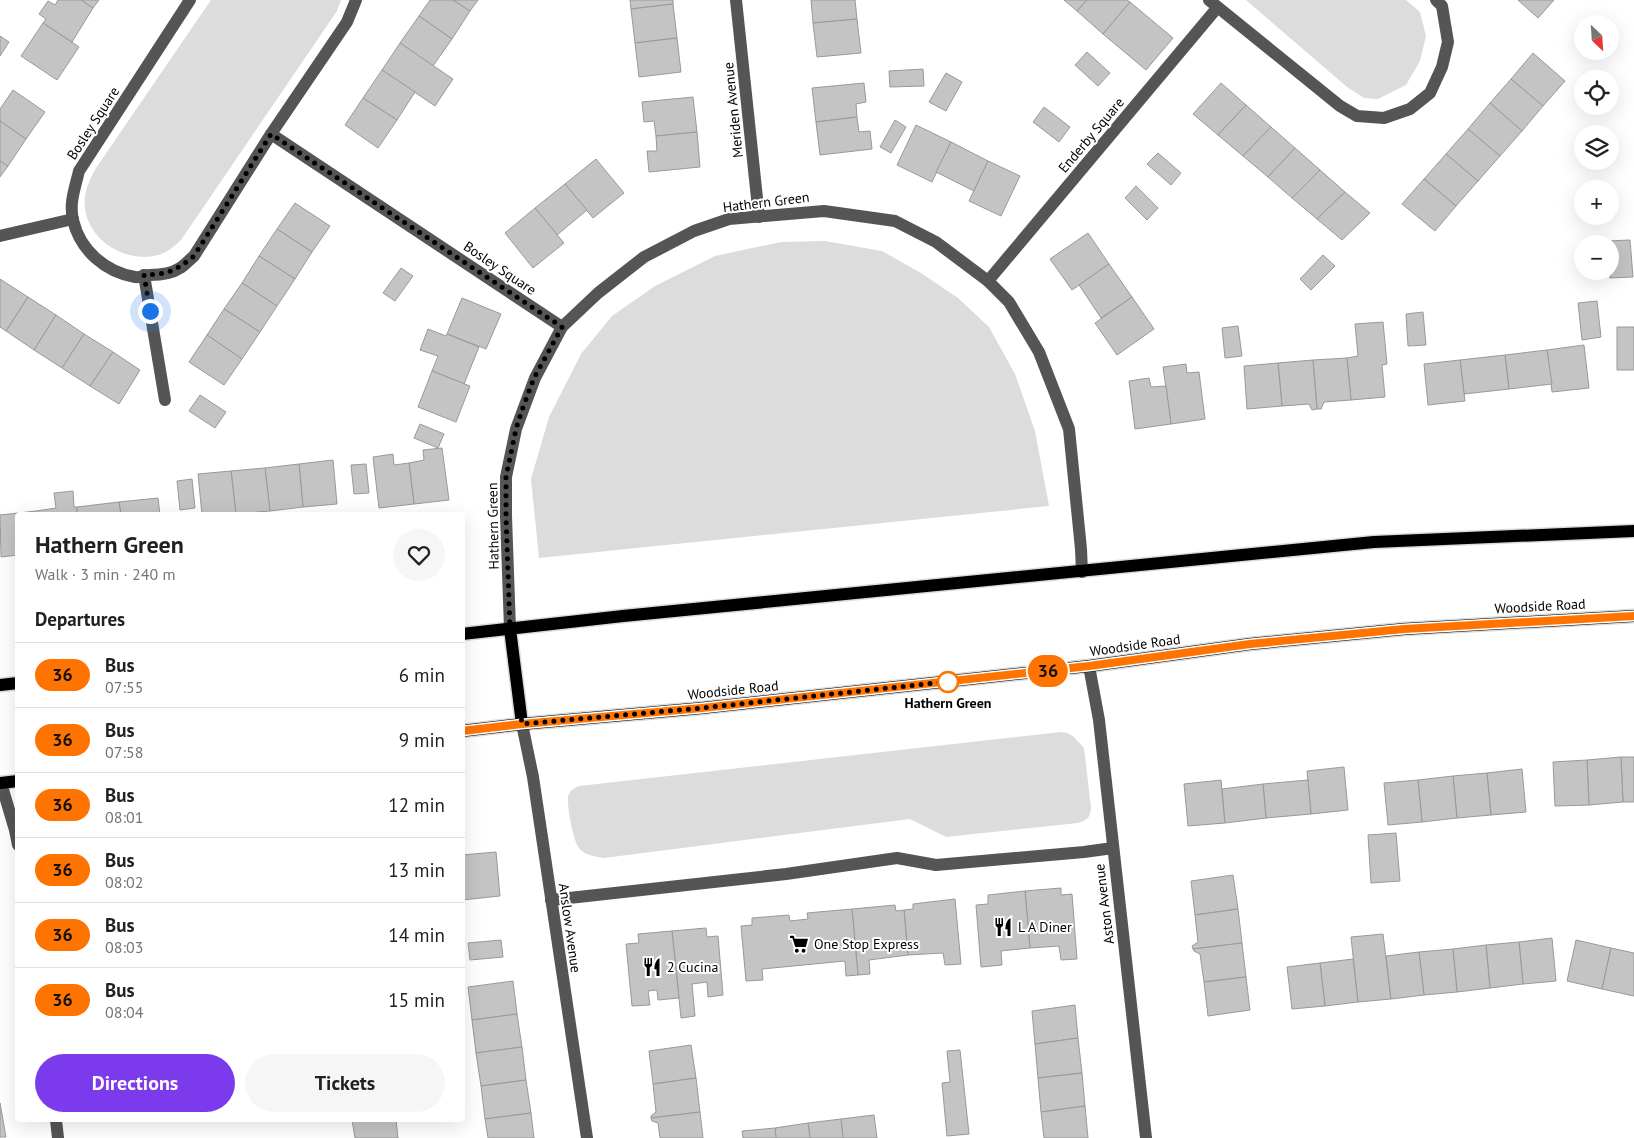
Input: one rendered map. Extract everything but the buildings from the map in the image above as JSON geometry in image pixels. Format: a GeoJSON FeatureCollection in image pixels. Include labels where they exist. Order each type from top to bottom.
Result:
{"type":"FeatureCollection","features":[{"type":"Feature","properties":{"kind":"main road"},"geometry":{"type":"LineString","coordinates":[[465,634],[1374,542],[1634,531]]}},
{"type":"Feature","properties":{"kind":"main road","name":"Woodside Road"},"geometry":{"type":"LineString","coordinates":[[465,731],[702,708],[1089,666],[1250,644],[1404,629],[1634,616]]}},
{"type":"Feature","properties":{"kind":"main road"},"geometry":{"type":"LineString","coordinates":[[510,629],[522,724]]}},
{"type":"Feature","properties":{"kind":"main road"},"geometry":{"type":"LineString","coordinates":[[0,685],[15,683]]}},
{"type":"Feature","properties":{"kind":"main road"},"geometry":{"type":"LineString","coordinates":[[0,783],[15,781]]}},
{"type":"Feature","properties":{"kind":"street","name":"Bosley Square"},"geometry":{"type":"LineString","coordinates":[[190,0],[79,171],[72,197],[73,219],[77,233],[86,249],[103,265],[136,277],[162,274],[179,269],[194,256],[271,134],[347,22],[356,0]]}},
{"type":"Feature","properties":{"kind":"street","name":"Meriden Avenue"},"geometry":{"type":"LineString","coordinates":[[736,0],[759,217]]}},
{"type":"Feature","properties":{"kind":"street","name":"Enderby Square"},"geometry":{"type":"LineString","coordinates":[[988,281],[1213,4],[1340,106],[1358,116],[1384,118],[1410,108],[1430,92],[1442,67],[1448,42],[1442,6],[1436,0]]}},
{"type":"Feature","properties":{"kind":"street","name":"Bosley Square"},"geometry":{"type":"LineString","coordinates":[[271,134],[562,327]]}},
{"type":"Feature","properties":{"kind":"street","name":"Hathern Green"},"geometry":{"type":"LineString","coordinates":[[510,629],[506,477],[516,429],[534,378],[562,327],[598,293],[644,256],[694,231],[729,219],[824,211],[895,221],[936,242],[988,281],[1009,302],[1039,352],[1068,430],[1082,572]]}},
{"type":"Feature","properties":{"kind":"street"},"geometry":{"type":"LineString","coordinates":[[0,236],[73,219]]}},
{"type":"Feature","properties":{"kind":"street"},"geometry":{"type":"LineString","coordinates":[[144,275],[165,400]]}},
{"type":"Feature","properties":{"kind":"street","name":"Aston Avenue"},"geometry":{"type":"LineString","coordinates":[[1089,666],[1099,720],[1146,1138]]}},
{"type":"Feature","properties":{"kind":"street","name":"Anslow Avenue"},"geometry":{"type":"LineString","coordinates":[[522,724],[533,777],[586,1138]]}},
{"type":"Feature","properties":{"kind":"street"},"geometry":{"type":"LineString","coordinates":[[0,783],[15,827]]}},
{"type":"Feature","properties":{"kind":"street"},"geometry":{"type":"LineString","coordinates":[[551,900],[786,874],[898,858],[936,865],[1113,848]]}},
{"type":"Feature","properties":{"kind":"street"},"geometry":{"type":"LineString","coordinates":[[56,1122],[58,1138]]}},
{"type":"Feature","properties":{"kind":"shaded area"},"geometry":{"type":"Polygon","coordinates":[[[211,0],[341,0],[337,11],[181,240],[166,252],[152,256],[137,256],[123,253],[110,247],[90,226],[86,212],[85,197],[88,186],[96,168],[211,0]]]}},
{"type":"Feature","properties":{"kind":"shaded area"},"geometry":{"type":"Polygon","coordinates":[[[1246,0],[1406,0],[1420,12],[1426,36],[1420,61],[1406,85],[1378,99],[1364,98],[1347,87],[1246,0]]]}},
{"type":"Feature","properties":{"kind":"shaded area"},"geometry":{"type":"Polygon","coordinates":[[[825,241],[882,251],[921,273],[958,298],[989,327],[1015,374],[1035,431],[1049,506],[539,558],[531,479],[549,417],[581,354],[612,316],[655,286],[715,256],[781,242],[825,241]]]}},
{"type":"Feature","properties":{"kind":"shaded area"},"geometry":{"type":"Polygon","coordinates":[[[1061,732],[1073,736],[1084,748],[1091,808],[1088,818],[1078,823],[946,837],[910,819],[604,858],[587,854],[579,848],[569,815],[569,795],[572,790],[579,786],[1061,732]]]}},
{"type":"Feature","properties":{"kind":"bus line","name":"36"},"geometry":{"type":"LineString","coordinates":[[465,731],[702,708],[1089,666],[1250,644],[1404,629],[1634,616]]}},
{"type":"Feature","properties":{"kind":"place","name":"Hathern Green"},"geometry":{"type":"Point","coordinates":[948,682]}},
{"type":"Feature","properties":{"kind":"place","name":"L A Diner"},"geometry":{"type":"Point","coordinates":[1003,927]}},
{"type":"Feature","properties":{"kind":"place","name":"One Stop Express"},"geometry":{"type":"Point","coordinates":[799,944]}},
{"type":"Feature","properties":{"kind":"place","name":"2 Cucina"},"geometry":{"type":"Point","coordinates":[652,967]}},
{"type":"Feature","properties":{"kind":"route"},"geometry":{"type":"LineString","coordinates":[[150,311],[144,275],[162,274],[179,269],[194,256],[271,134],[562,327],[534,378],[522,410],[506,477],[510,629],[522,724],[702,708],[954,681],[948,682]]}}]}
